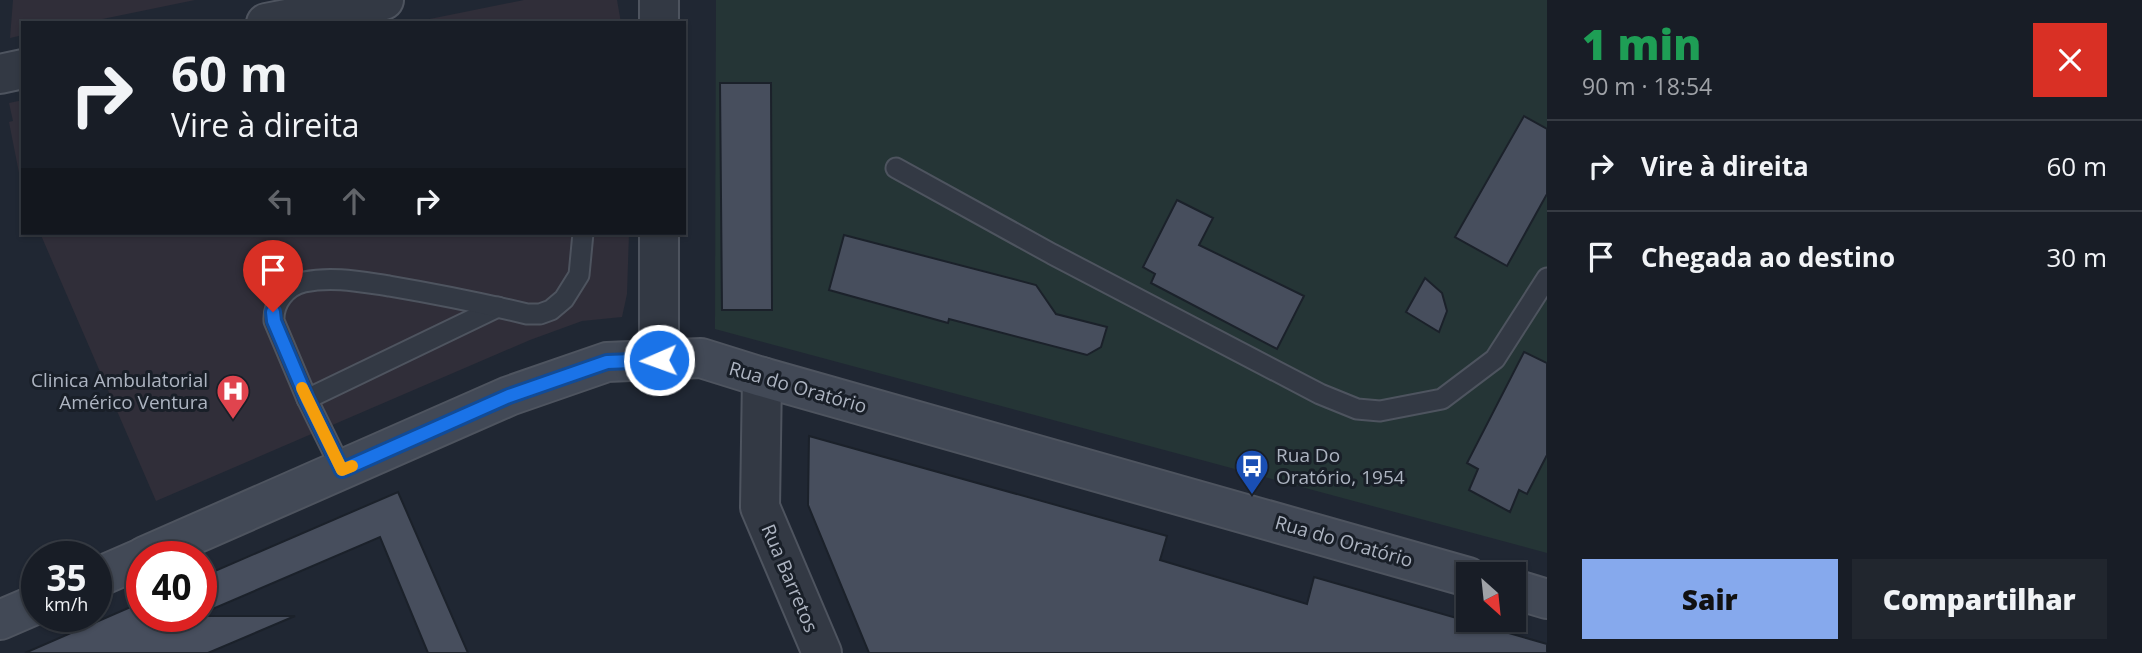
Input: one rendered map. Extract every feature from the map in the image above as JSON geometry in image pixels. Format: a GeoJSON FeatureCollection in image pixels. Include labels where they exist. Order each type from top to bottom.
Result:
{"type":"FeatureCollection","features":[{"type":"Feature","properties":{"kind":"street"},"geometry":{"type":"LineString","coordinates":[[276,21],[384,0]]}},
{"type":"Feature","properties":{"kind":"street"},"geometry":{"type":"LineString","coordinates":[[659,0],[659,21]]}},
{"type":"Feature","properties":{"kind":"street"},"geometry":{"type":"LineString","coordinates":[[0,74],[21,69]]}},
{"type":"Feature","properties":{"kind":"street"},"geometry":{"type":"LineString","coordinates":[[659,235],[659,360]]}},
{"type":"Feature","properties":{"kind":"street","name":"Rua do Oratório"},"geometry":{"type":"LineString","coordinates":[[180,541],[509,396],[607,362],[701,358],[1456,574]]}},
{"type":"Feature","properties":{"kind":"street","name":"Rua Barretos"},"geometry":{"type":"LineString","coordinates":[[762,377],[760,507],[822,653]]}},
{"type":"Feature","properties":{"kind":"street"},"geometry":{"type":"LineString","coordinates":[[1526,593],[1547,599]]}},
{"type":"Feature","properties":{"kind":"street"},"geometry":{"type":"LineString","coordinates":[[0,620],[21,611]]}},
{"type":"Feature","properties":{"kind":"lane"},"geometry":{"type":"LineString","coordinates":[[896,168],[1064,261],[1320,394],[1357,409],[1380,411],[1441,399],[1495,359],[1547,278]]}},
{"type":"Feature","properties":{"kind":"lane"},"geometry":{"type":"LineString","coordinates":[[342,470],[307,399],[274,321],[273,312],[282,294],[301,282],[338,278],[452,296],[527,314],[540,314],[551,310],[564,299],[579,275],[583,235]]}},
{"type":"Feature","properties":{"kind":"lane"},"geometry":{"type":"LineString","coordinates":[[307,399],[498,307]]}},
{"type":"Feature","properties":{"kind":"shaded area"},"geometry":{"type":"Polygon","coordinates":[[[13,0],[195,0],[93,21],[21,21],[21,35],[10,38],[13,0]]]}},
{"type":"Feature","properties":{"kind":"shaded area"},"geometry":{"type":"Polygon","coordinates":[[[524,0],[617,0],[621,21],[420,21],[524,0]]]}},
{"type":"Feature","properties":{"kind":"shaded area"},"geometry":{"type":"Polygon","coordinates":[[[716,0],[1547,0],[1547,553],[715,329],[716,0]]]}},
{"type":"Feature","properties":{"kind":"shaded area"},"geometry":{"type":"Polygon","coordinates":[[[21,100],[21,178],[9,122],[13,121],[9,103],[21,100]]]}},
{"type":"Feature","properties":{"kind":"shaded area","name":"Clinica Ambulatorial Américo Ventura"},"geometry":{"type":"Polygon","coordinates":[[[41,235],[629,235],[627,294],[622,317],[582,321],[530,340],[156,501],[41,235]]]}},
{"type":"Feature","properties":{"kind":"building"},"geometry":{"type":"Polygon","coordinates":[[[720,83],[771,83],[772,310],[722,310],[720,83]]]}},
{"type":"Feature","properties":{"kind":"building"},"geometry":{"type":"Polygon","coordinates":[[[1524,116],[1547,129],[1547,194],[1507,266],[1455,237],[1524,116]]]}},
{"type":"Feature","properties":{"kind":"building"},"geometry":{"type":"Polygon","coordinates":[[[1177,200],[1213,218],[1199,245],[1304,296],[1277,349],[1151,283],[1155,274],[1143,267],[1177,200]]]}},
{"type":"Feature","properties":{"kind":"building"},"geometry":{"type":"Polygon","coordinates":[[[844,235],[1036,285],[1056,314],[1107,327],[1101,347],[1087,355],[949,319],[948,323],[829,290],[844,235]]]}},
{"type":"Feature","properties":{"kind":"building"},"geometry":{"type":"Polygon","coordinates":[[[1425,278],[1442,293],[1447,311],[1439,332],[1406,312],[1425,278]]]}},
{"type":"Feature","properties":{"kind":"building"},"geometry":{"type":"Polygon","coordinates":[[[1524,352],[1547,363],[1547,455],[1527,494],[1519,490],[1510,512],[1469,490],[1478,469],[1467,463],[1524,352]]]}},
{"type":"Feature","properties":{"kind":"building"},"geometry":{"type":"Polygon","coordinates":[[[809,436],[1167,536],[1160,560],[1307,604],[1314,577],[1456,618],[1456,632],[1505,632],[1547,644],[1547,653],[869,653],[808,505],[809,436]]]}},
{"type":"Feature","properties":{"kind":"building"},"geometry":{"type":"Polygon","coordinates":[[[398,492],[468,653],[428,653],[380,537],[217,607],[217,570],[398,492]]]}},
{"type":"Feature","properties":{"kind":"building"},"geometry":{"type":"Polygon","coordinates":[[[126,609],[126,632],[217,632],[217,616],[295,616],[208,653],[25,653],[73,632],[112,632],[112,615],[126,609]]]}},
{"type":"Feature","properties":{"kind":"slow traffic"},"geometry":{"type":"LineString","coordinates":[[302,388],[342,470],[352,466]]}},
{"type":"Feature","properties":{"kind":"place","name":"Clinica Ambulatorial Américo Ventura"},"geometry":{"type":"Point","coordinates":[233,421]}},
{"type":"Feature","properties":{"kind":"place","name":"Rua Do Oratório, 1954"},"geometry":{"type":"Point","coordinates":[1252,496]}},
{"type":"Feature","properties":{"kind":"route"},"geometry":{"type":"LineString","coordinates":[[273,312],[274,321],[307,399],[342,470],[509,396],[607,362],[659,360]]}}]}
